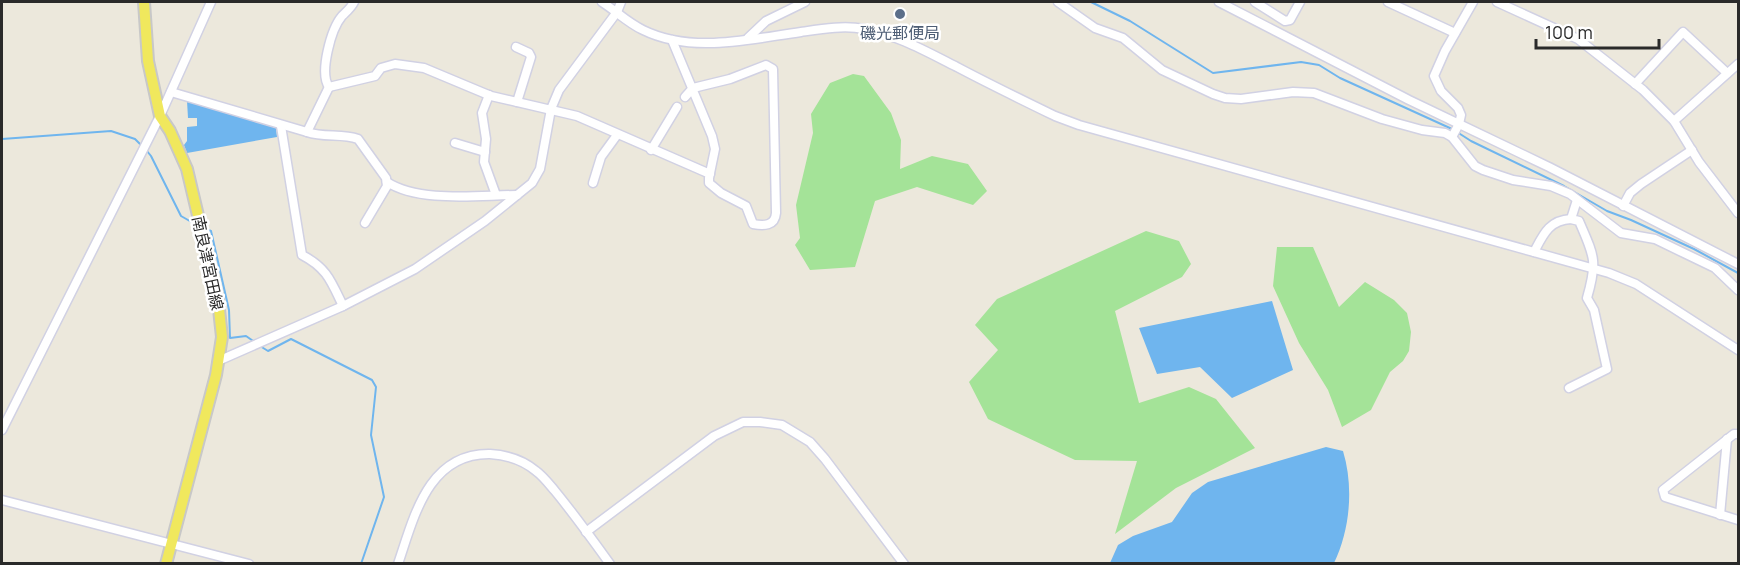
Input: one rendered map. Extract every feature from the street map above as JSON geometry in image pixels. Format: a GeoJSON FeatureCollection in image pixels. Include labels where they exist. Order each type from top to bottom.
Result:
{"type":"FeatureCollection","features":[{"type":"Feature","properties":{"kind":"main road","name":"南良津宮田線"},"geometry":{"type":"LineString","coordinates":[[144,2],[148,61],[160,116],[170,131],[187,170],[218,300],[222,338],[166,564]]}},
{"type":"Feature","properties":{"kind":"street"},"geometry":{"type":"LineString","coordinates":[[2,430],[160,116],[211,2]]}},
{"type":"Feature","properties":{"kind":"street"},"geometry":{"type":"LineString","coordinates":[[329,87],[324,69],[332,40],[341,17],[354,2]]}},
{"type":"Feature","properties":{"kind":"street"},"geometry":{"type":"LineString","coordinates":[[602,2],[642,30],[672,40],[707,43],[852,27],[877,32],[909,42],[1055,117],[1078,125],[1594,268],[1636,284],[1738,350]]}},
{"type":"Feature","properties":{"kind":"street"},"geometry":{"type":"LineString","coordinates":[[218,361],[343,306],[430,260],[485,221],[532,183],[540,169],[551,109],[563,82],[617,12],[621,2]]}},
{"type":"Feature","properties":{"kind":"street"},"geometry":{"type":"LineString","coordinates":[[748,39],[766,21],[805,2]]}},
{"type":"Feature","properties":{"kind":"street"},"geometry":{"type":"LineString","coordinates":[[1058,2],[1095,28],[1123,38],[1162,70],[1213,94],[1240,99],[1293,92],[1314,93],[1382,119],[1422,130],[1444,133],[1452,137],[1475,166],[1513,180],[1551,186],[1570,194],[1621,233],[1655,239],[1715,268],[1738,290]]}},
{"type":"Feature","properties":{"kind":"street"},"geometry":{"type":"LineString","coordinates":[[1219,2],[1738,264]]}},
{"type":"Feature","properties":{"kind":"street"},"geometry":{"type":"LineString","coordinates":[[1255,2],[1285,21],[1290,20],[1300,2]]}},
{"type":"Feature","properties":{"kind":"street"},"geometry":{"type":"LineString","coordinates":[[1388,2],[1455,33]]}},
{"type":"Feature","properties":{"kind":"street"},"geometry":{"type":"LineString","coordinates":[[1452,137],[1461,115],[1458,108],[1441,91],[1434,76],[1473,2]]}},
{"type":"Feature","properties":{"kind":"street"},"geometry":{"type":"LineString","coordinates":[[1497,2],[1578,39],[1635,84],[1674,121],[1738,213]]}},
{"type":"Feature","properties":{"kind":"street"},"geometry":{"type":"LineString","coordinates":[[1635,84],[1683,32],[1727,73]]}},
{"type":"Feature","properties":{"kind":"street"},"geometry":{"type":"LineString","coordinates":[[672,40],[693,88],[712,136],[715,149],[710,174],[711,187],[746,206],[753,224],[774,222],[776,213],[774,73],[771,66],[766,65],[730,79],[693,88],[685,97]]}},
{"type":"Feature","properties":{"kind":"street"},"geometry":{"type":"LineString","coordinates":[[516,47],[529,53],[531,57],[517,102]]}},
{"type":"Feature","properties":{"kind":"street"},"geometry":{"type":"LineString","coordinates":[[329,87],[375,76],[381,68],[395,64],[424,68],[489,95],[577,116],[710,174]]}},
{"type":"Feature","properties":{"kind":"street"},"geometry":{"type":"LineString","coordinates":[[1674,121],[1738,64]]}},
{"type":"Feature","properties":{"kind":"street"},"geometry":{"type":"LineString","coordinates":[[307,132],[329,87]]}},
{"type":"Feature","properties":{"kind":"street"},"geometry":{"type":"LineString","coordinates":[[171,92],[320,136],[348,136],[358,139],[387,182],[406,191],[425,196],[517,195]]}},
{"type":"Feature","properties":{"kind":"street"},"geometry":{"type":"LineString","coordinates":[[489,95],[482,113],[486,139],[484,166],[494,184],[496,195]]}},
{"type":"Feature","properties":{"kind":"street"},"geometry":{"type":"LineString","coordinates":[[651,150],[677,107]]}},
{"type":"Feature","properties":{"kind":"street"},"geometry":{"type":"LineString","coordinates":[[281,126],[302,255],[315,261],[324,269],[343,306]]}},
{"type":"Feature","properties":{"kind":"street"},"geometry":{"type":"LineString","coordinates":[[593,183],[601,157],[617,135]]}},
{"type":"Feature","properties":{"kind":"street"},"geometry":{"type":"LineString","coordinates":[[455,143],[485,152]]}},
{"type":"Feature","properties":{"kind":"street"},"geometry":{"type":"LineString","coordinates":[[1623,206],[1630,193],[1641,184],[1692,150]]}},
{"type":"Feature","properties":{"kind":"street"},"geometry":{"type":"LineString","coordinates":[[365,223],[382,196],[387,182]]}},
{"type":"Feature","properties":{"kind":"street"},"geometry":{"type":"LineString","coordinates":[[1571,219],[1577,200]]}},
{"type":"Feature","properties":{"kind":"street"},"geometry":{"type":"LineString","coordinates":[[1534,252],[1547,227],[1566,219],[1579,221],[1591,248],[1594,276],[1587,297],[1594,310],[1607,369],[1569,388]]}},
{"type":"Feature","properties":{"kind":"street"},"geometry":{"type":"LineString","coordinates":[[586,531],[714,436],[743,422],[760,422],[782,425],[810,442],[904,564]]}},
{"type":"Feature","properties":{"kind":"street"},"geometry":{"type":"LineString","coordinates":[[1738,434],[1727,439],[1663,490],[1665,497],[1738,520]]}},
{"type":"Feature","properties":{"kind":"street"},"geometry":{"type":"LineString","coordinates":[[1720,514],[1727,439]]}},
{"type":"Feature","properties":{"kind":"street"},"geometry":{"type":"LineString","coordinates":[[398,564],[423,495],[450,465],[476,454],[510,457],[537,471],[610,564]]}},
{"type":"Feature","properties":{"kind":"street"},"geometry":{"type":"LineString","coordinates":[[2,500],[249,564]]}},
{"type":"Feature","properties":{"kind":"green space"},"geometry":{"type":"Polygon","coordinates":[[[853,74],[864,76],[891,113],[901,140],[900,169],[932,156],[968,164],[987,191],[973,205],[917,187],[875,201],[855,267],[810,270],[795,245],[800,238],[796,205],[813,133],[811,114],[830,83],[853,74]]]}},
{"type":"Feature","properties":{"kind":"green space"},"geometry":{"type":"Polygon","coordinates":[[[1146,231],[1179,241],[1191,264],[1182,277],[1115,311],[1139,403],[1189,387],[1216,399],[1255,448],[1176,488],[1115,534],[1137,461],[1075,460],[988,419],[969,382],[998,350],[975,325],[997,299],[1146,231]]]}},
{"type":"Feature","properties":{"kind":"green space"},"geometry":{"type":"Polygon","coordinates":[[[1277,247],[1313,247],[1339,307],[1365,282],[1394,300],[1407,313],[1411,332],[1409,351],[1403,361],[1390,372],[1371,410],[1342,427],[1328,390],[1299,343],[1273,286],[1277,247]]]}},
{"type":"Feature","properties":{"kind":"water"},"geometry":{"type":"Polygon","coordinates":[[[187,101],[276,128],[277,137],[187,153],[184,145],[187,141],[187,127],[197,126],[197,118],[188,118],[187,101]]]}},
{"type":"Feature","properties":{"kind":"water"},"geometry":{"type":"Polygon","coordinates":[[[1272,301],[1293,370],[1232,398],[1200,367],[1157,374],[1139,328],[1272,301]]]}},
{"type":"Feature","properties":{"kind":"water"},"geometry":{"type":"Polygon","coordinates":[[[1326,447],[1343,451],[1348,479],[1347,523],[1334,563],[1110,563],[1118,545],[1133,536],[1172,522],[1192,493],[1208,482],[1326,447]]]}},
{"type":"Feature","properties":{"kind":"waterway"},"geometry":{"type":"LineString","coordinates":[[1091,2],[1130,21],[1213,73],[1301,62],[1319,65],[1340,78],[1452,129]]}},
{"type":"Feature","properties":{"kind":"waterway"},"geometry":{"type":"LineString","coordinates":[[2,139],[111,131],[135,139],[143,147]]}},
{"type":"Feature","properties":{"kind":"waterway"},"geometry":{"type":"LineString","coordinates":[[1457,132],[1564,186],[1607,211],[1694,249],[1738,273]]}},
{"type":"Feature","properties":{"kind":"waterway"},"geometry":{"type":"LineString","coordinates":[[147,151],[181,216],[195,224]]}},
{"type":"Feature","properties":{"kind":"waterway"},"geometry":{"type":"LineString","coordinates":[[206,229],[211,231],[229,310],[230,338],[246,336],[256,343]]}},
{"type":"Feature","properties":{"kind":"waterway"},"geometry":{"type":"LineString","coordinates":[[260,346],[268,351],[291,339],[372,380],[376,387],[371,435],[384,497],[361,564]]}},
{"type":"Feature","properties":{"kind":"place","name":"磯光郵便局"},"geometry":{"type":"Point","coordinates":[900,14]}}]}
